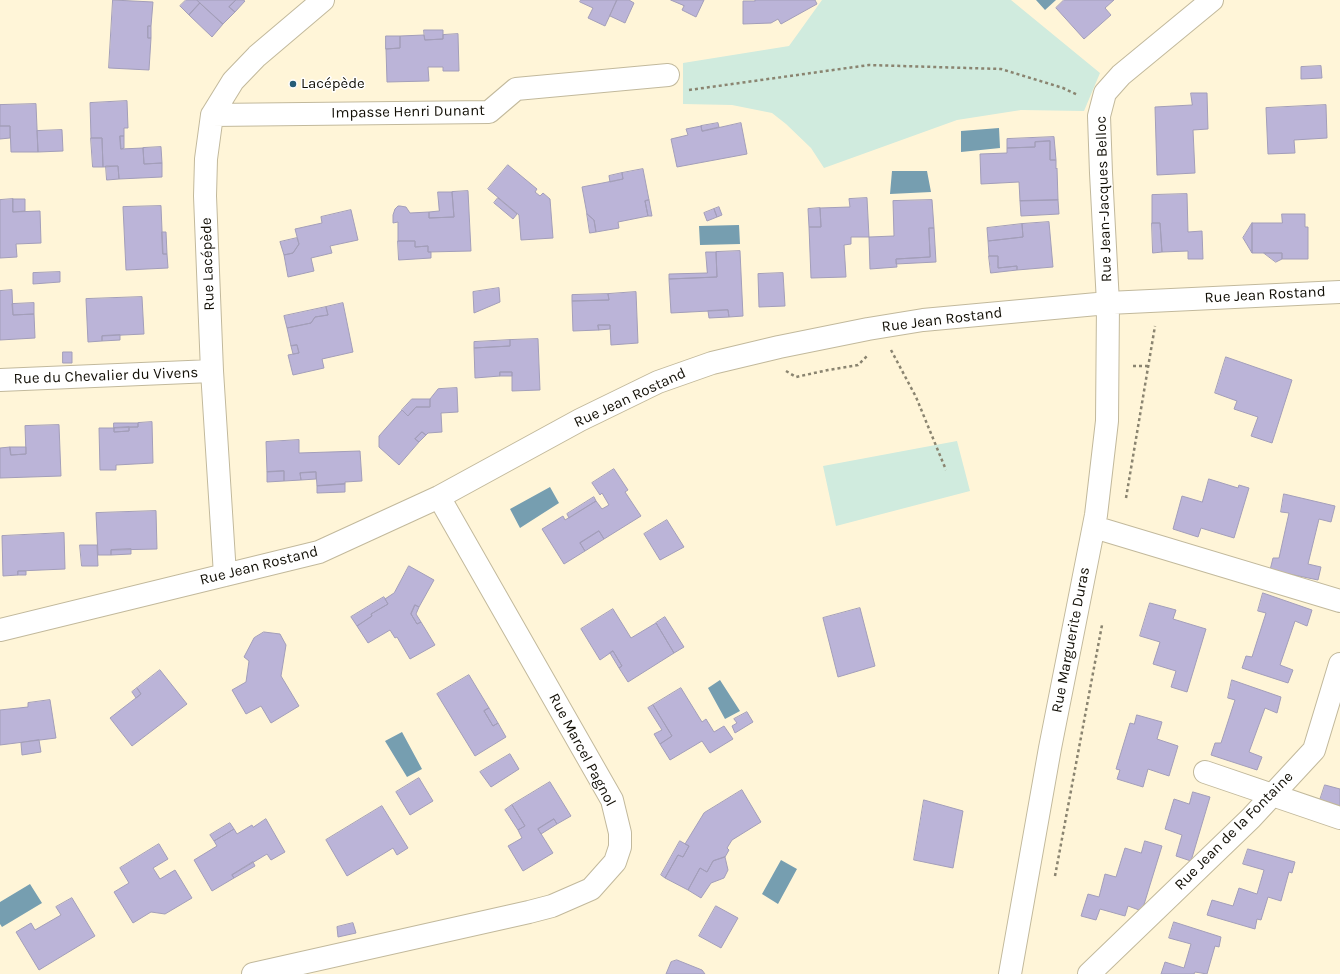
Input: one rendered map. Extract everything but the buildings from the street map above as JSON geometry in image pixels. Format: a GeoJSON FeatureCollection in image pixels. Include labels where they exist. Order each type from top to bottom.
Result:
{"type":"FeatureCollection","features":[{"type":"Feature","properties":{"kind":"street","name":"Rue Lacépède"},"geometry":{"type":"LineString","coordinates":[[225,575],[212,371],[205,196],[206,160],[212,115],[233,81],[257,56],[323,0]]}},
{"type":"Feature","properties":{"kind":"street","name":"Rue Jean-Jacques Belloc"},"geometry":{"type":"LineString","coordinates":[[1108,303],[1099,116],[1105,93],[1121,75],[1212,0]]}},
{"type":"Feature","properties":{"kind":"street","name":"Impasse Henri Dunant"},"geometry":{"type":"LineString","coordinates":[[212,115],[489,112],[516,89],[668,75]]}},
{"type":"Feature","properties":{"kind":"street","name":"Rue Jean Rostand"},"geometry":{"type":"LineString","coordinates":[[0,630],[319,552],[439,497],[594,413],[658,382],[712,363],[779,347],[868,329],[923,320],[1108,303],[1340,292]]}},
{"type":"Feature","properties":{"kind":"street","name":"Rue Marguerite Duras"},"geometry":{"type":"LineString","coordinates":[[1010,974],[1050,748],[1094,527],[1107,421],[1108,303]]}},
{"type":"Feature","properties":{"kind":"street","name":"Rue du Chevalier du Vivens"},"geometry":{"type":"LineString","coordinates":[[0,380],[212,371]]}},
{"type":"Feature","properties":{"kind":"street","name":"Rue Marcel Pagnol"},"geometry":{"type":"LineString","coordinates":[[253,974],[552,906],[590,889],[615,862],[620,848],[620,833],[612,800],[439,497]]}},
{"type":"Feature","properties":{"kind":"street"},"geometry":{"type":"LineString","coordinates":[[1094,527],[1340,601]]}},
{"type":"Feature","properties":{"kind":"street","name":"Rue Jean de la Fontaine"},"geometry":{"type":"LineString","coordinates":[[1089,974],[1273,795],[1314,750],[1340,664]]}},
{"type":"Feature","properties":{"kind":"street"},"geometry":{"type":"LineString","coordinates":[[1205,772],[1340,818]]}},
{"type":"Feature","properties":{"kind":"path"},"geometry":{"type":"LineString","coordinates":[[668,75],[686,90],[869,65],[1001,69],[1063,88],[1101,108]]}},
{"type":"Feature","properties":{"kind":"path"},"geometry":{"type":"LineString","coordinates":[[1125,503],[1157,320]]}},
{"type":"Feature","properties":{"kind":"path"},"geometry":{"type":"LineString","coordinates":[[888,346],[916,397],[946,470]]}},
{"type":"Feature","properties":{"kind":"path"},"geometry":{"type":"LineString","coordinates":[[783,370],[796,377],[858,365],[869,355]]}},
{"type":"Feature","properties":{"kind":"path"},"geometry":{"type":"LineString","coordinates":[[1054,880],[1103,622]]}},
{"type":"Feature","properties":{"kind":"green space"},"geometry":{"type":"Polygon","coordinates":[[[822,0],[1011,0],[1100,73],[1084,111],[1021,110],[957,120],[824,168],[811,148],[772,113],[732,105],[683,104],[683,63],[789,46],[822,0]]]}},
{"type":"Feature","properties":{"kind":"green space"},"geometry":{"type":"Polygon","coordinates":[[[957,441],[970,491],[836,526],[823,466],[957,441]]]}},
{"type":"Feature","properties":{"kind":"water"},"geometry":{"type":"Polygon","coordinates":[[[1036,0],[1056,0],[1045,10],[1036,0]]]}},
{"type":"Feature","properties":{"kind":"water"},"geometry":{"type":"Polygon","coordinates":[[[999,128],[1000,148],[961,152],[961,131],[999,128]]]}},
{"type":"Feature","properties":{"kind":"water"},"geometry":{"type":"Polygon","coordinates":[[[892,171],[927,171],[931,192],[890,194],[892,171]]]}},
{"type":"Feature","properties":{"kind":"water"},"geometry":{"type":"Polygon","coordinates":[[[739,225],[740,244],[700,245],[699,226],[739,225]]]}},
{"type":"Feature","properties":{"kind":"water"},"geometry":{"type":"Polygon","coordinates":[[[550,487],[559,503],[520,528],[510,509],[550,487]]]}},
{"type":"Feature","properties":{"kind":"water"},"geometry":{"type":"Polygon","coordinates":[[[720,680],[740,711],[725,719],[708,688],[720,680]]]}},
{"type":"Feature","properties":{"kind":"water"},"geometry":{"type":"Polygon","coordinates":[[[402,732],[422,769],[407,777],[385,741],[402,732]]]}},
{"type":"Feature","properties":{"kind":"water"},"geometry":{"type":"Polygon","coordinates":[[[781,860],[797,869],[778,904],[762,894],[781,860]]]}},
{"type":"Feature","properties":{"kind":"water"},"geometry":{"type":"Polygon","coordinates":[[[30,884],[42,903],[2,927],[0,924],[0,902],[30,884]]]}},
{"type":"Feature","properties":{"kind":"place","name":"Lacépède"},"geometry":{"type":"Point","coordinates":[293,84]}}]}
